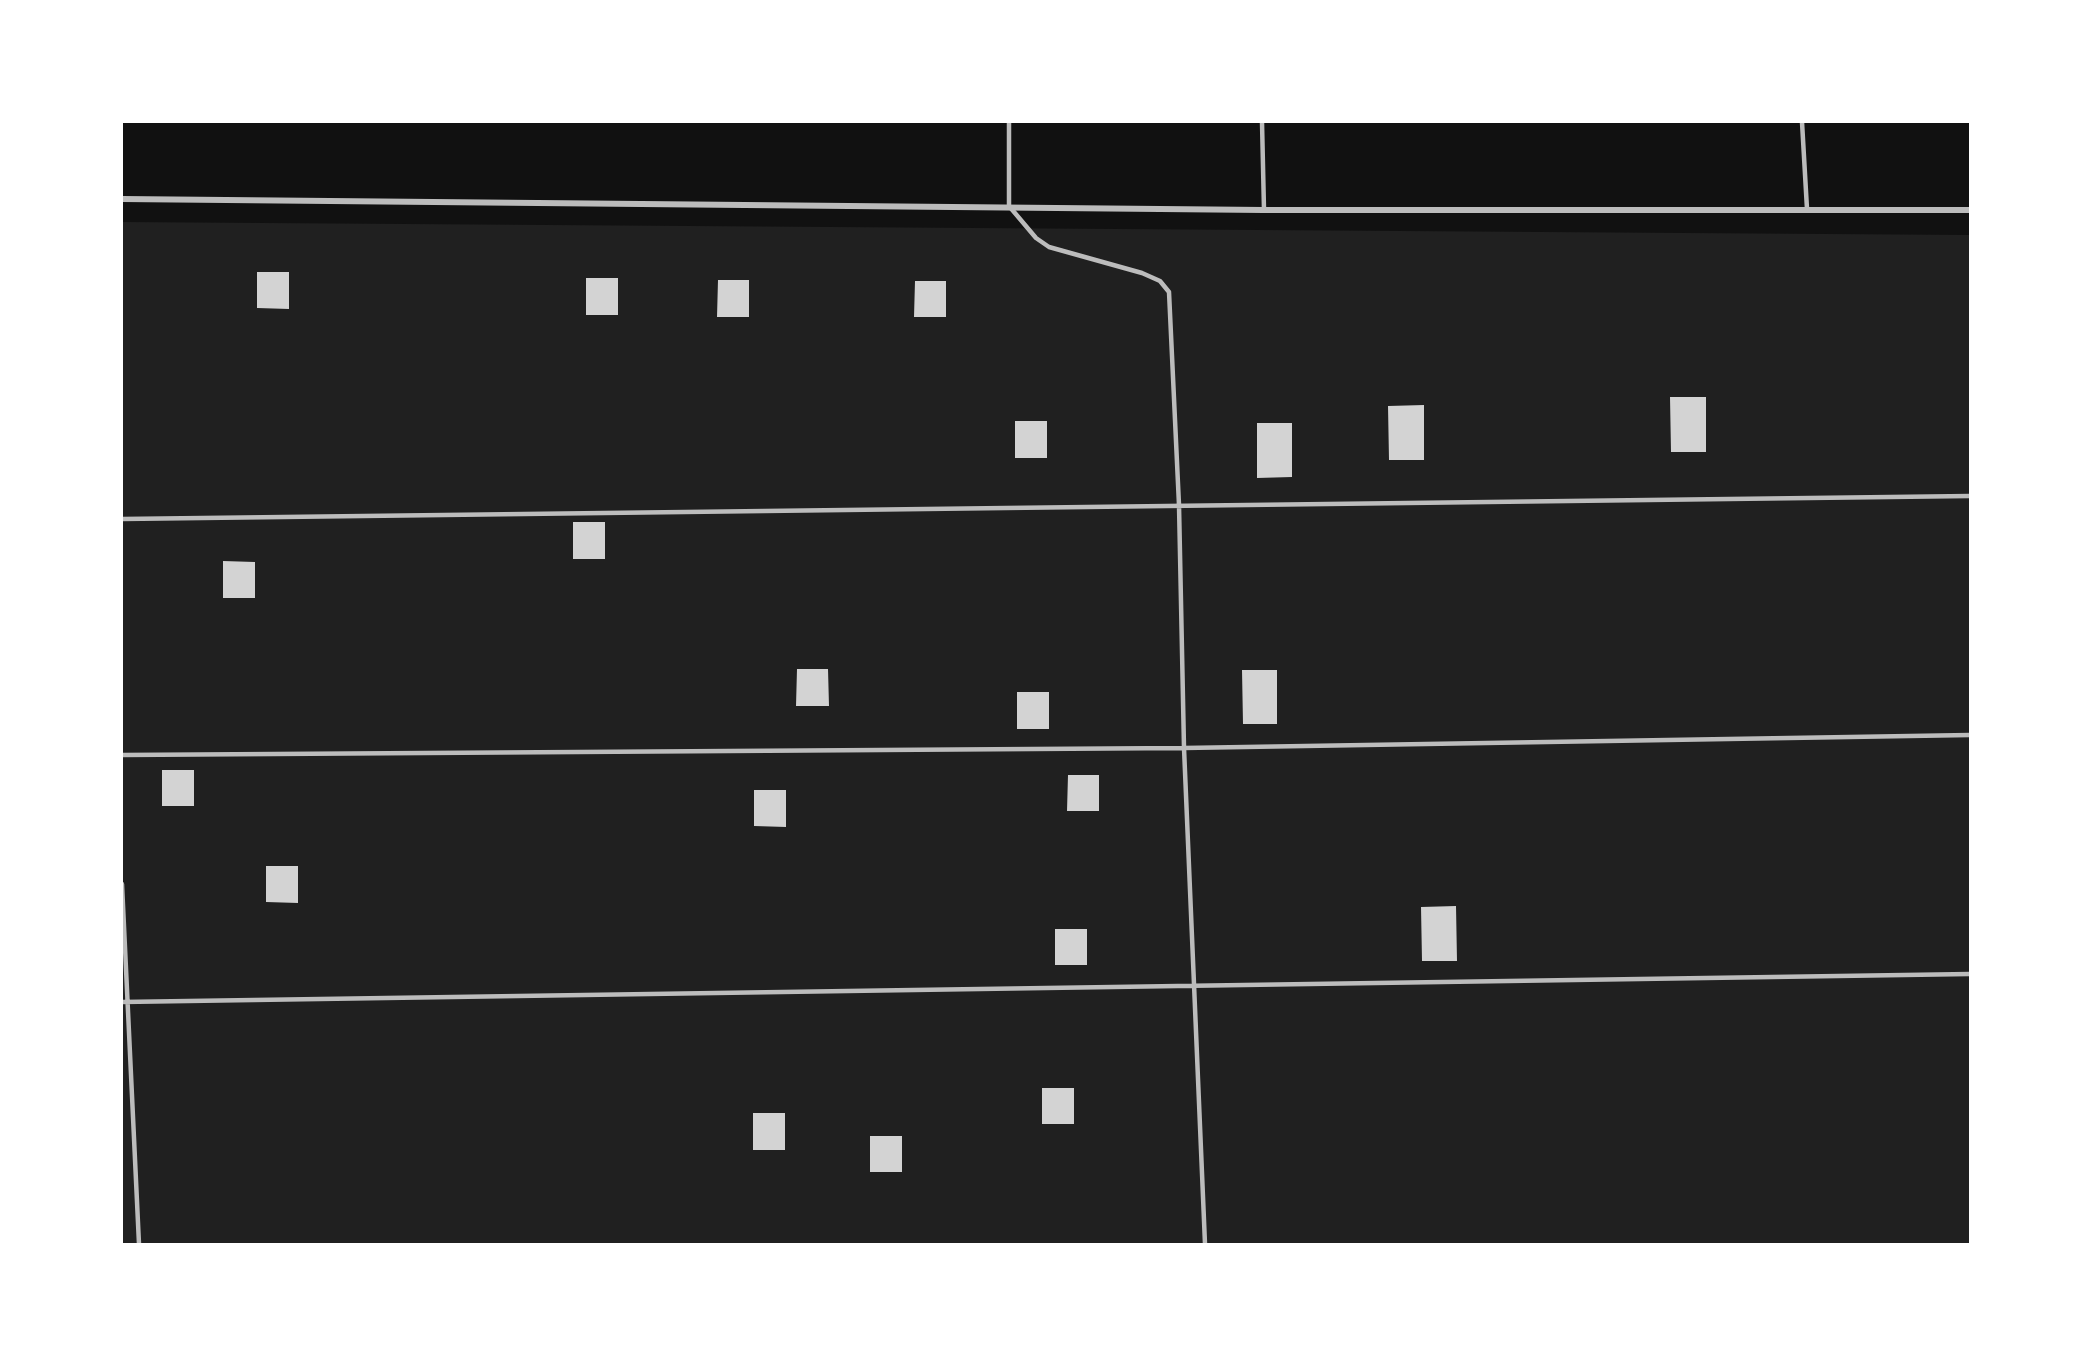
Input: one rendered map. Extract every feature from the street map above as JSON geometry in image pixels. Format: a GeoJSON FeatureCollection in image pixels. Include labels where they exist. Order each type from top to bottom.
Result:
{"type":"FeatureCollection","features":[{"type":"Feature","properties":{"kind":"street"},"geometry":{"type":"LineString","coordinates":[[122,199],[1264,210],[1971,210]]}},
{"type":"Feature","properties":{"kind":"lane"},"geometry":{"type":"LineString","coordinates":[[1009,122],[1010,206],[1036,238],[1049,247],[1142,273],[1160,281],[1169,291],[1179,505],[1184,748],[1196,988],[1205,1245]]}},
{"type":"Feature","properties":{"kind":"lane"},"geometry":{"type":"LineString","coordinates":[[1262,122],[1264,210]]}},
{"type":"Feature","properties":{"kind":"lane"},"geometry":{"type":"LineString","coordinates":[[1802,122],[1807,209]]}},
{"type":"Feature","properties":{"kind":"lane"},"geometry":{"type":"LineString","coordinates":[[122,519],[1971,496]]}},
{"type":"Feature","properties":{"kind":"lane"},"geometry":{"type":"LineString","coordinates":[[122,755],[1184,748],[1971,735]]}},
{"type":"Feature","properties":{"kind":"lane"},"geometry":{"type":"LineString","coordinates":[[122,884],[124,1002],[139,1245]]}},
{"type":"Feature","properties":{"kind":"lane"},"geometry":{"type":"LineString","coordinates":[[124,1002],[1196,988],[1971,974]]}},
{"type":"Feature","properties":{"kind":"shaded area"},"geometry":{"type":"Polygon","coordinates":[[[122,222],[1970,235],[1970,1244],[122,1244],[122,222]]]}},
{"type":"Feature","properties":{"kind":"building"},"geometry":{"type":"Polygon","coordinates":[[[257,272],[289,272],[289,309],[257,308],[257,272]]]}},
{"type":"Feature","properties":{"kind":"building"},"geometry":{"type":"Polygon","coordinates":[[[586,278],[618,278],[618,315],[586,315],[586,278]]]}},
{"type":"Feature","properties":{"kind":"building"},"geometry":{"type":"Polygon","coordinates":[[[718,280],[749,280],[749,317],[717,317],[718,280]]]}},
{"type":"Feature","properties":{"kind":"building"},"geometry":{"type":"Polygon","coordinates":[[[915,281],[946,281],[946,317],[914,317],[915,281]]]}},
{"type":"Feature","properties":{"kind":"building"},"geometry":{"type":"Polygon","coordinates":[[[1670,397],[1706,397],[1706,452],[1671,452],[1670,397]]]}},
{"type":"Feature","properties":{"kind":"building"},"geometry":{"type":"Polygon","coordinates":[[[1424,405],[1424,460],[1389,460],[1388,406],[1424,405]]]}},
{"type":"Feature","properties":{"kind":"building"},"geometry":{"type":"Polygon","coordinates":[[[1015,421],[1047,421],[1047,458],[1015,458],[1015,421]]]}},
{"type":"Feature","properties":{"kind":"building"},"geometry":{"type":"Polygon","coordinates":[[[1257,423],[1292,423],[1292,477],[1257,478],[1257,423]]]}},
{"type":"Feature","properties":{"kind":"building"},"geometry":{"type":"Polygon","coordinates":[[[573,522],[605,522],[605,559],[573,559],[573,522]]]}},
{"type":"Feature","properties":{"kind":"building"},"geometry":{"type":"Polygon","coordinates":[[[223,561],[255,562],[255,598],[223,598],[223,561]]]}},
{"type":"Feature","properties":{"kind":"building"},"geometry":{"type":"Polygon","coordinates":[[[797,669],[828,669],[829,706],[796,706],[797,669]]]}},
{"type":"Feature","properties":{"kind":"building"},"geometry":{"type":"Polygon","coordinates":[[[1242,670],[1277,670],[1277,724],[1243,724],[1242,670]]]}},
{"type":"Feature","properties":{"kind":"building"},"geometry":{"type":"Polygon","coordinates":[[[1017,692],[1049,692],[1049,729],[1017,729],[1017,692]]]}},
{"type":"Feature","properties":{"kind":"building"},"geometry":{"type":"Polygon","coordinates":[[[162,770],[194,770],[194,806],[162,806],[162,770]]]}},
{"type":"Feature","properties":{"kind":"building"},"geometry":{"type":"Polygon","coordinates":[[[1068,775],[1099,775],[1099,811],[1067,811],[1068,775]]]}},
{"type":"Feature","properties":{"kind":"building"},"geometry":{"type":"Polygon","coordinates":[[[754,790],[786,790],[786,827],[754,826],[754,790]]]}},
{"type":"Feature","properties":{"kind":"building"},"geometry":{"type":"Polygon","coordinates":[[[266,866],[298,866],[298,903],[266,902],[266,866]]]}},
{"type":"Feature","properties":{"kind":"building"},"geometry":{"type":"Polygon","coordinates":[[[1456,906],[1457,961],[1422,961],[1421,907],[1456,906]]]}},
{"type":"Feature","properties":{"kind":"building"},"geometry":{"type":"Polygon","coordinates":[[[1055,929],[1087,929],[1087,965],[1055,965],[1055,929]]]}},
{"type":"Feature","properties":{"kind":"building"},"geometry":{"type":"Polygon","coordinates":[[[1042,1088],[1074,1088],[1074,1124],[1042,1124],[1042,1088]]]}},
{"type":"Feature","properties":{"kind":"building"},"geometry":{"type":"Polygon","coordinates":[[[753,1113],[785,1113],[785,1150],[753,1150],[753,1113]]]}},
{"type":"Feature","properties":{"kind":"building"},"geometry":{"type":"Polygon","coordinates":[[[870,1136],[902,1136],[902,1172],[870,1172],[870,1136]]]}}]}
